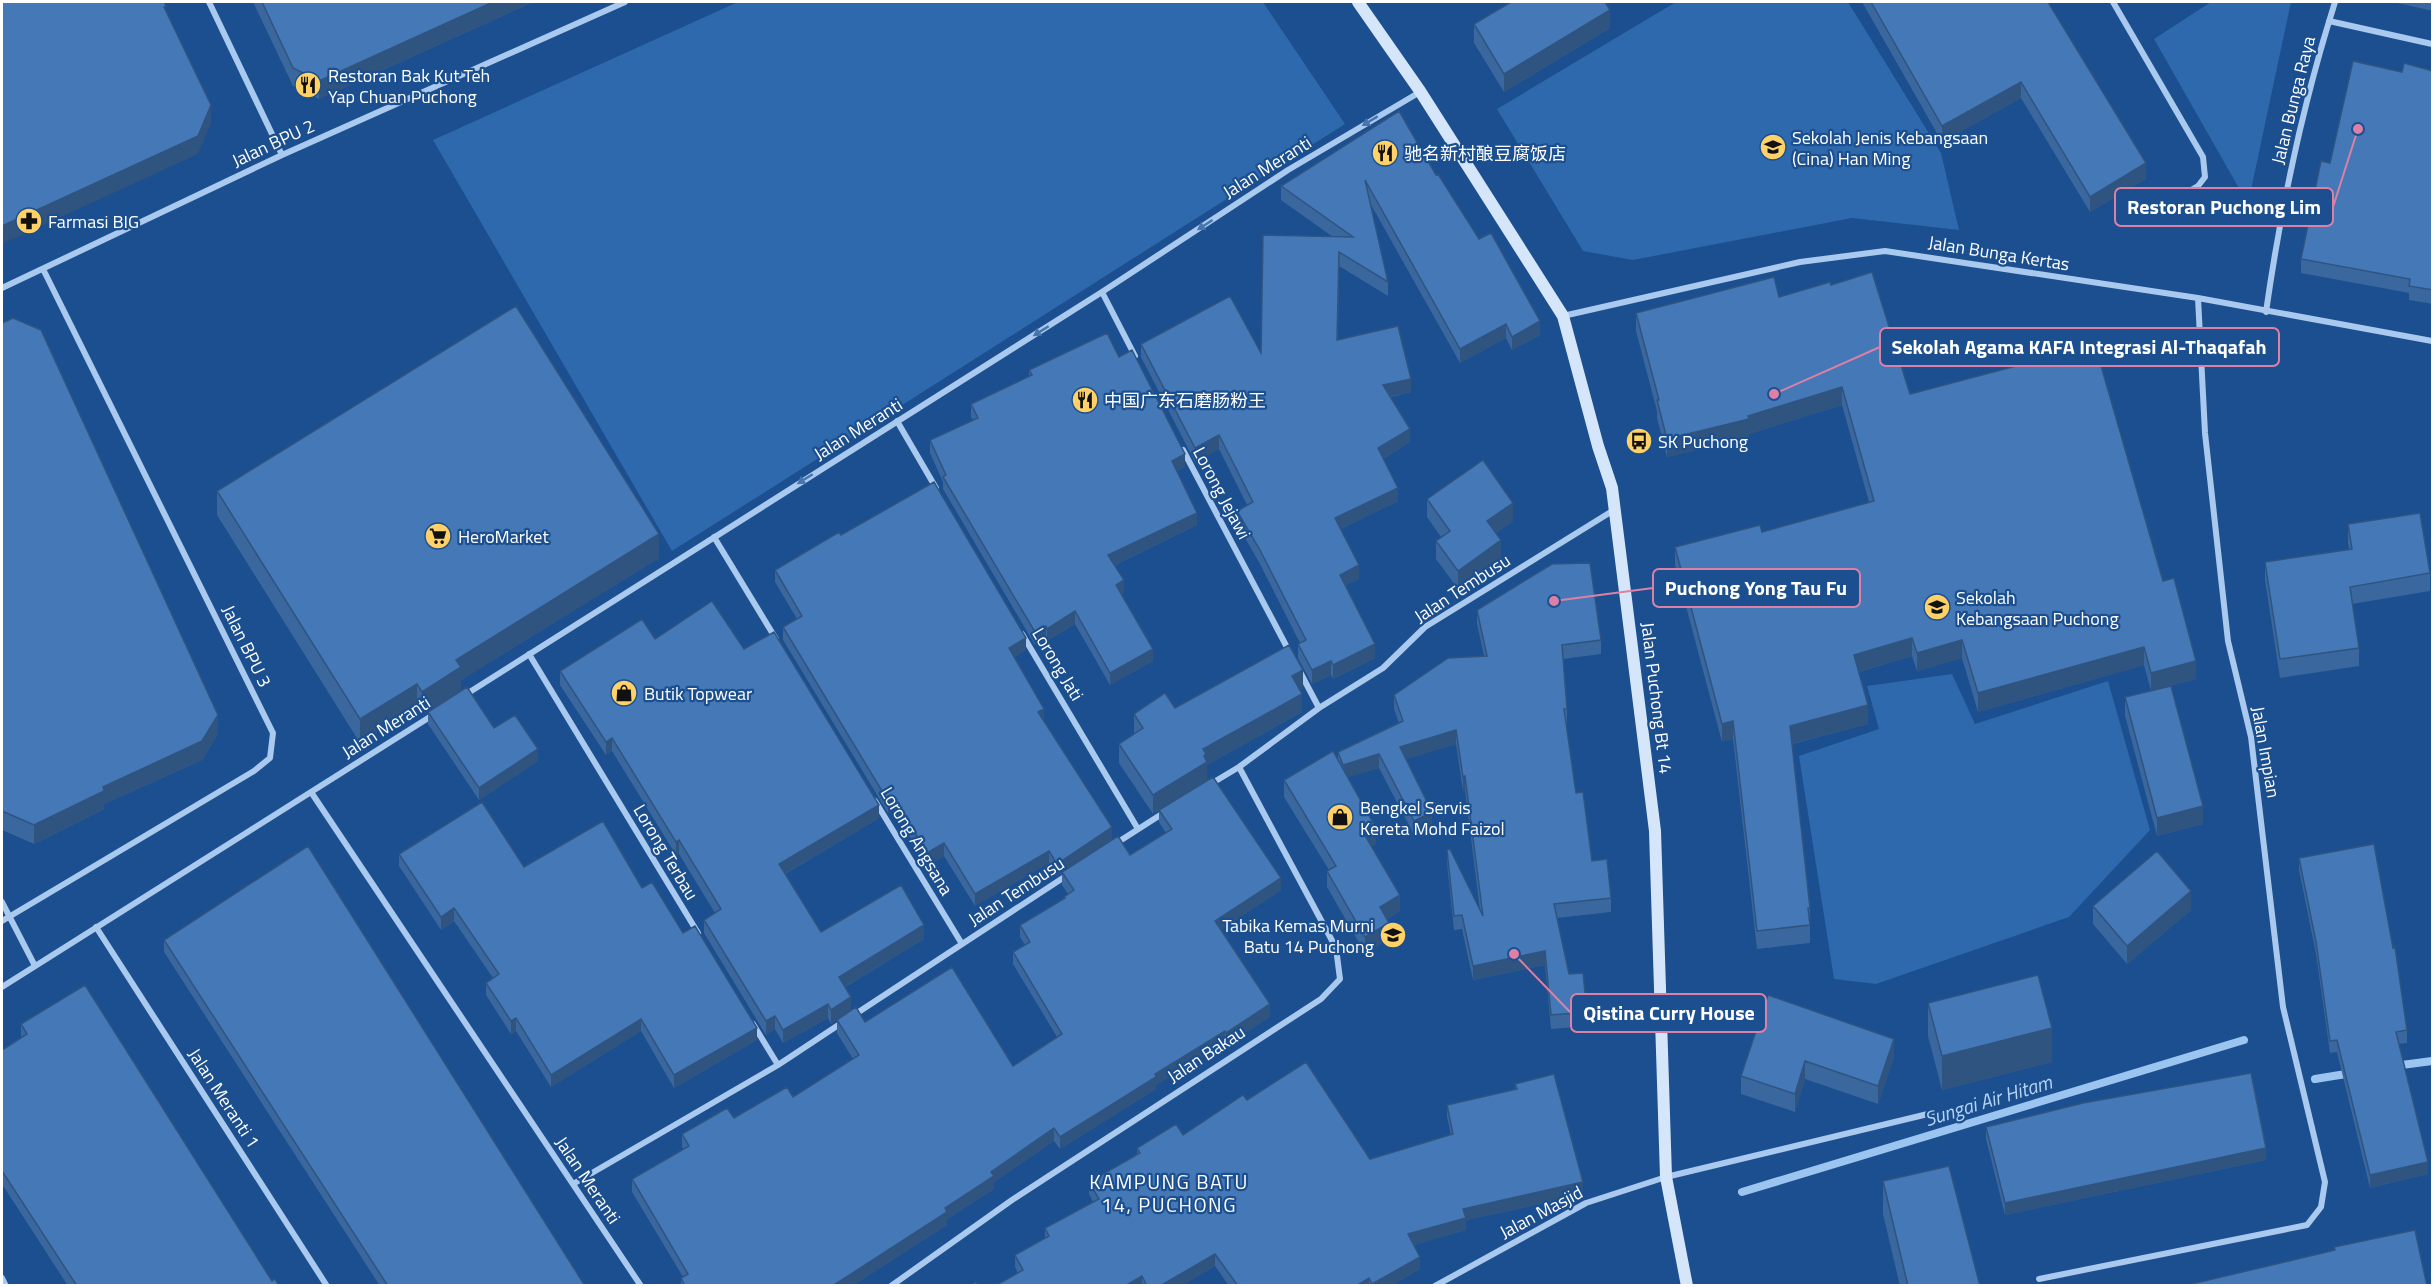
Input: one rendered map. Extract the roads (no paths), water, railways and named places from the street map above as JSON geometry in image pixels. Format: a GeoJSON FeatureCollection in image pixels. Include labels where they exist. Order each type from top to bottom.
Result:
{"type":"FeatureCollection","features":[{"type":"Feature","properties":{"kind":"street"},"geometry":{"type":"LineString","coordinates":[[209,2],[282,154]]}},
{"type":"Feature","properties":{"kind":"street","name":"Jalan BPU 2"},"geometry":{"type":"LineString","coordinates":[[2,288],[282,154],[625,2]]}},
{"type":"Feature","properties":{"kind":"street","name":"Jalan Puchong Bt 14"},"geometry":{"type":"LineString","coordinates":[[1358,2],[1420,91],[1563,316],[1598,446],[1612,488],[1655,831],[1666,1177],[1687,1286]]}},
{"type":"Feature","properties":{"kind":"street"},"geometry":{"type":"LineString","coordinates":[[2113,2],[2203,158],[2205,177],[2198,186],[2142,219]]}},
{"type":"Feature","properties":{"kind":"street","name":"Jalan Bunga Raya"},"geometry":{"type":"LineString","coordinates":[[2266,312],[2277,233],[2335,2]]}},
{"type":"Feature","properties":{"kind":"street"},"geometry":{"type":"LineString","coordinates":[[2329,21],[2433,44]]}},
{"type":"Feature","properties":{"kind":"street","name":"Jalan Meranti"},"geometry":{"type":"LineString","coordinates":[[460,698],[1102,292],[1288,170],[1420,91]]}},
{"type":"Feature","properties":{"kind":"street","name":"Jalan Bunga Kertas"},"geometry":{"type":"LineString","coordinates":[[1563,316],[1800,262],[1885,251],[2198,298],[2433,341]]}},
{"type":"Feature","properties":{"kind":"street","name":"Jalan BPU 3"},"geometry":{"type":"LineString","coordinates":[[2,921],[254,771],[270,758],[273,733],[43,269]]}},
{"type":"Feature","properties":{"kind":"street"},"geometry":{"type":"LineString","coordinates":[[1102,292],[1139,364]]}},
{"type":"Feature","properties":{"kind":"street","name":"Jalan Impian"},"geometry":{"type":"LineString","coordinates":[[2039,1279],[2307,1225],[2321,1207],[2325,1182],[2283,1007],[2251,737],[2228,641],[2205,433],[2198,298]]}},
{"type":"Feature","properties":{"kind":"street"},"geometry":{"type":"LineString","coordinates":[[897,421],[939,493]]}},
{"type":"Feature","properties":{"kind":"street","name":"Lorong Jejawi"},"geometry":{"type":"LineString","coordinates":[[1181,447],[1291,655]]}},
{"type":"Feature","properties":{"kind":"street","name":"Jalan Tembusu"},"geometry":{"type":"LineString","coordinates":[[1198,792],[1239,767],[1319,708],[1383,668],[1425,627],[1615,510]]}},
{"type":"Feature","properties":{"kind":"street"},"geometry":{"type":"LineString","coordinates":[[714,537],[782,649]]}},
{"type":"Feature","properties":{"kind":"street","name":"Lorong Jati"},"geometry":{"type":"LineString","coordinates":[[1017,625],[1138,829]]}},
{"type":"Feature","properties":{"kind":"street","name":"Lorong Terbau"},"geometry":{"type":"LineString","coordinates":[[529,654],[703,941]]}},
{"type":"Feature","properties":{"kind":"street"},"geometry":{"type":"LineString","coordinates":[[1297,666],[1319,708]]}},
{"type":"Feature","properties":{"kind":"street","name":"Jalan Meranti"},"geometry":{"type":"LineString","coordinates":[[2,987],[440,710]]}},
{"type":"Feature","properties":{"kind":"street","name":"Jalan Bakau"},"geometry":{"type":"LineString","coordinates":[[891,1286],[1032,1187],[1321,999],[1340,979],[1336,948],[1239,767]]}},
{"type":"Feature","properties":{"kind":"street","name":"Jalan Meranti"},"geometry":{"type":"LineString","coordinates":[[311,792],[641,1286]]}},
{"type":"Feature","properties":{"kind":"street","name":"Lorong Angsana"},"geometry":{"type":"LineString","coordinates":[[869,792],[962,944]]}},
{"type":"Feature","properties":{"kind":"street"},"geometry":{"type":"LineString","coordinates":[[1108,849],[1168,811]]}},
{"type":"Feature","properties":{"kind":"street","name":"Jalan Tembusu"},"geometry":{"type":"LineString","coordinates":[[573,1184],[778,1065],[1079,868]]}},
{"type":"Feature","properties":{"kind":"street"},"geometry":{"type":"LineString","coordinates":[[2,902],[35,966]]}},
{"type":"Feature","properties":{"kind":"street","name":"Jalan Meranti 1"},"geometry":{"type":"LineString","coordinates":[[96,927],[327,1286]]}},
{"type":"Feature","properties":{"kind":"street"},"geometry":{"type":"LineString","coordinates":[[747,1013],[778,1065]]}},
{"type":"Feature","properties":{"kind":"street","name":"Jalan Masjid"},"geometry":{"type":"LineString","coordinates":[[1435,1286],[1586,1203],[1666,1177],[1932,1113]]}},
{"type":"Feature","properties":{"kind":"street"},"geometry":{"type":"LineString","coordinates":[[2,1278],[6,1286]]}},
{"type":"Feature","properties":{"kind":"waterway","name":"Sungai Air Hitam"},"geometry":{"type":"LineString","coordinates":[[1742,1192],[2244,1040]]}},
{"type":"Feature","properties":{"kind":"waterway","name":"Sungai Air Hitam"},"geometry":{"type":"LineString","coordinates":[[2394,1066],[2432,1061]]}},
{"type":"Feature","properties":{"kind":"waterway","name":"Sungai Air Hitam"},"geometry":{"type":"LineString","coordinates":[[2315,1079],[2352,1073]]}},
{"type":"Feature","properties":{"kind":"place","name":"Restoran Bak Kut Teh Yap Chuan Puchong"},"geometry":{"type":"Point","coordinates":[308,85]}},
{"type":"Feature","properties":{"kind":"place","name":"Restoran Puchong Lim"},"geometry":{"type":"Point","coordinates":[2358,129]}},
{"type":"Feature","properties":{"kind":"place","name":"Sekolah Jenis Kebangsaan (Cina) Han Ming"},"geometry":{"type":"Point","coordinates":[1773,147]}},
{"type":"Feature","properties":{"kind":"place","name":"驰名新村酿豆腐饭店"},"geometry":{"type":"Point","coordinates":[1385,153]}},
{"type":"Feature","properties":{"kind":"place","name":"Farmasi BIG"},"geometry":{"type":"Point","coordinates":[29,221]}},
{"type":"Feature","properties":{"kind":"place","name":"Sekolah Agama KAFA Integrasi Al-Thaqafah"},"geometry":{"type":"Point","coordinates":[1774,394]}},
{"type":"Feature","properties":{"kind":"place","name":"中国广东石磨肠粉王"},"geometry":{"type":"Point","coordinates":[1085,400]}},
{"type":"Feature","properties":{"kind":"place","name":"SK Puchong"},"geometry":{"type":"Point","coordinates":[1639,441]}},
{"type":"Feature","properties":{"kind":"place","name":"HeroMarket"},"geometry":{"type":"Point","coordinates":[438,536]}},
{"type":"Feature","properties":{"kind":"place","name":"Puchong Yong Tau Fu"},"geometry":{"type":"Point","coordinates":[1554,601]}},
{"type":"Feature","properties":{"kind":"place","name":"Sekolah Kebangsaan Puchong"},"geometry":{"type":"Point","coordinates":[1937,607]}},
{"type":"Feature","properties":{"kind":"place","name":"Butik Topwear"},"geometry":{"type":"Point","coordinates":[624,693]}},
{"type":"Feature","properties":{"kind":"place","name":"Bengkel Servis Kereta Mohd Faizol"},"geometry":{"type":"Point","coordinates":[1340,817]}},
{"type":"Feature","properties":{"kind":"place","name":"Tabika Kemas Murni Batu 14 Puchong"},"geometry":{"type":"Point","coordinates":[1393,935]}},
{"type":"Feature","properties":{"kind":"place","name":"Qistina Curry House"},"geometry":{"type":"Point","coordinates":[1514,954]}},
{"type":"Feature","properties":{"kind":"district","name":"KAMPUNG BATU 14, PUCHONG"},"geometry":{"type":"Point","coordinates":[1169,1192]}}]}
